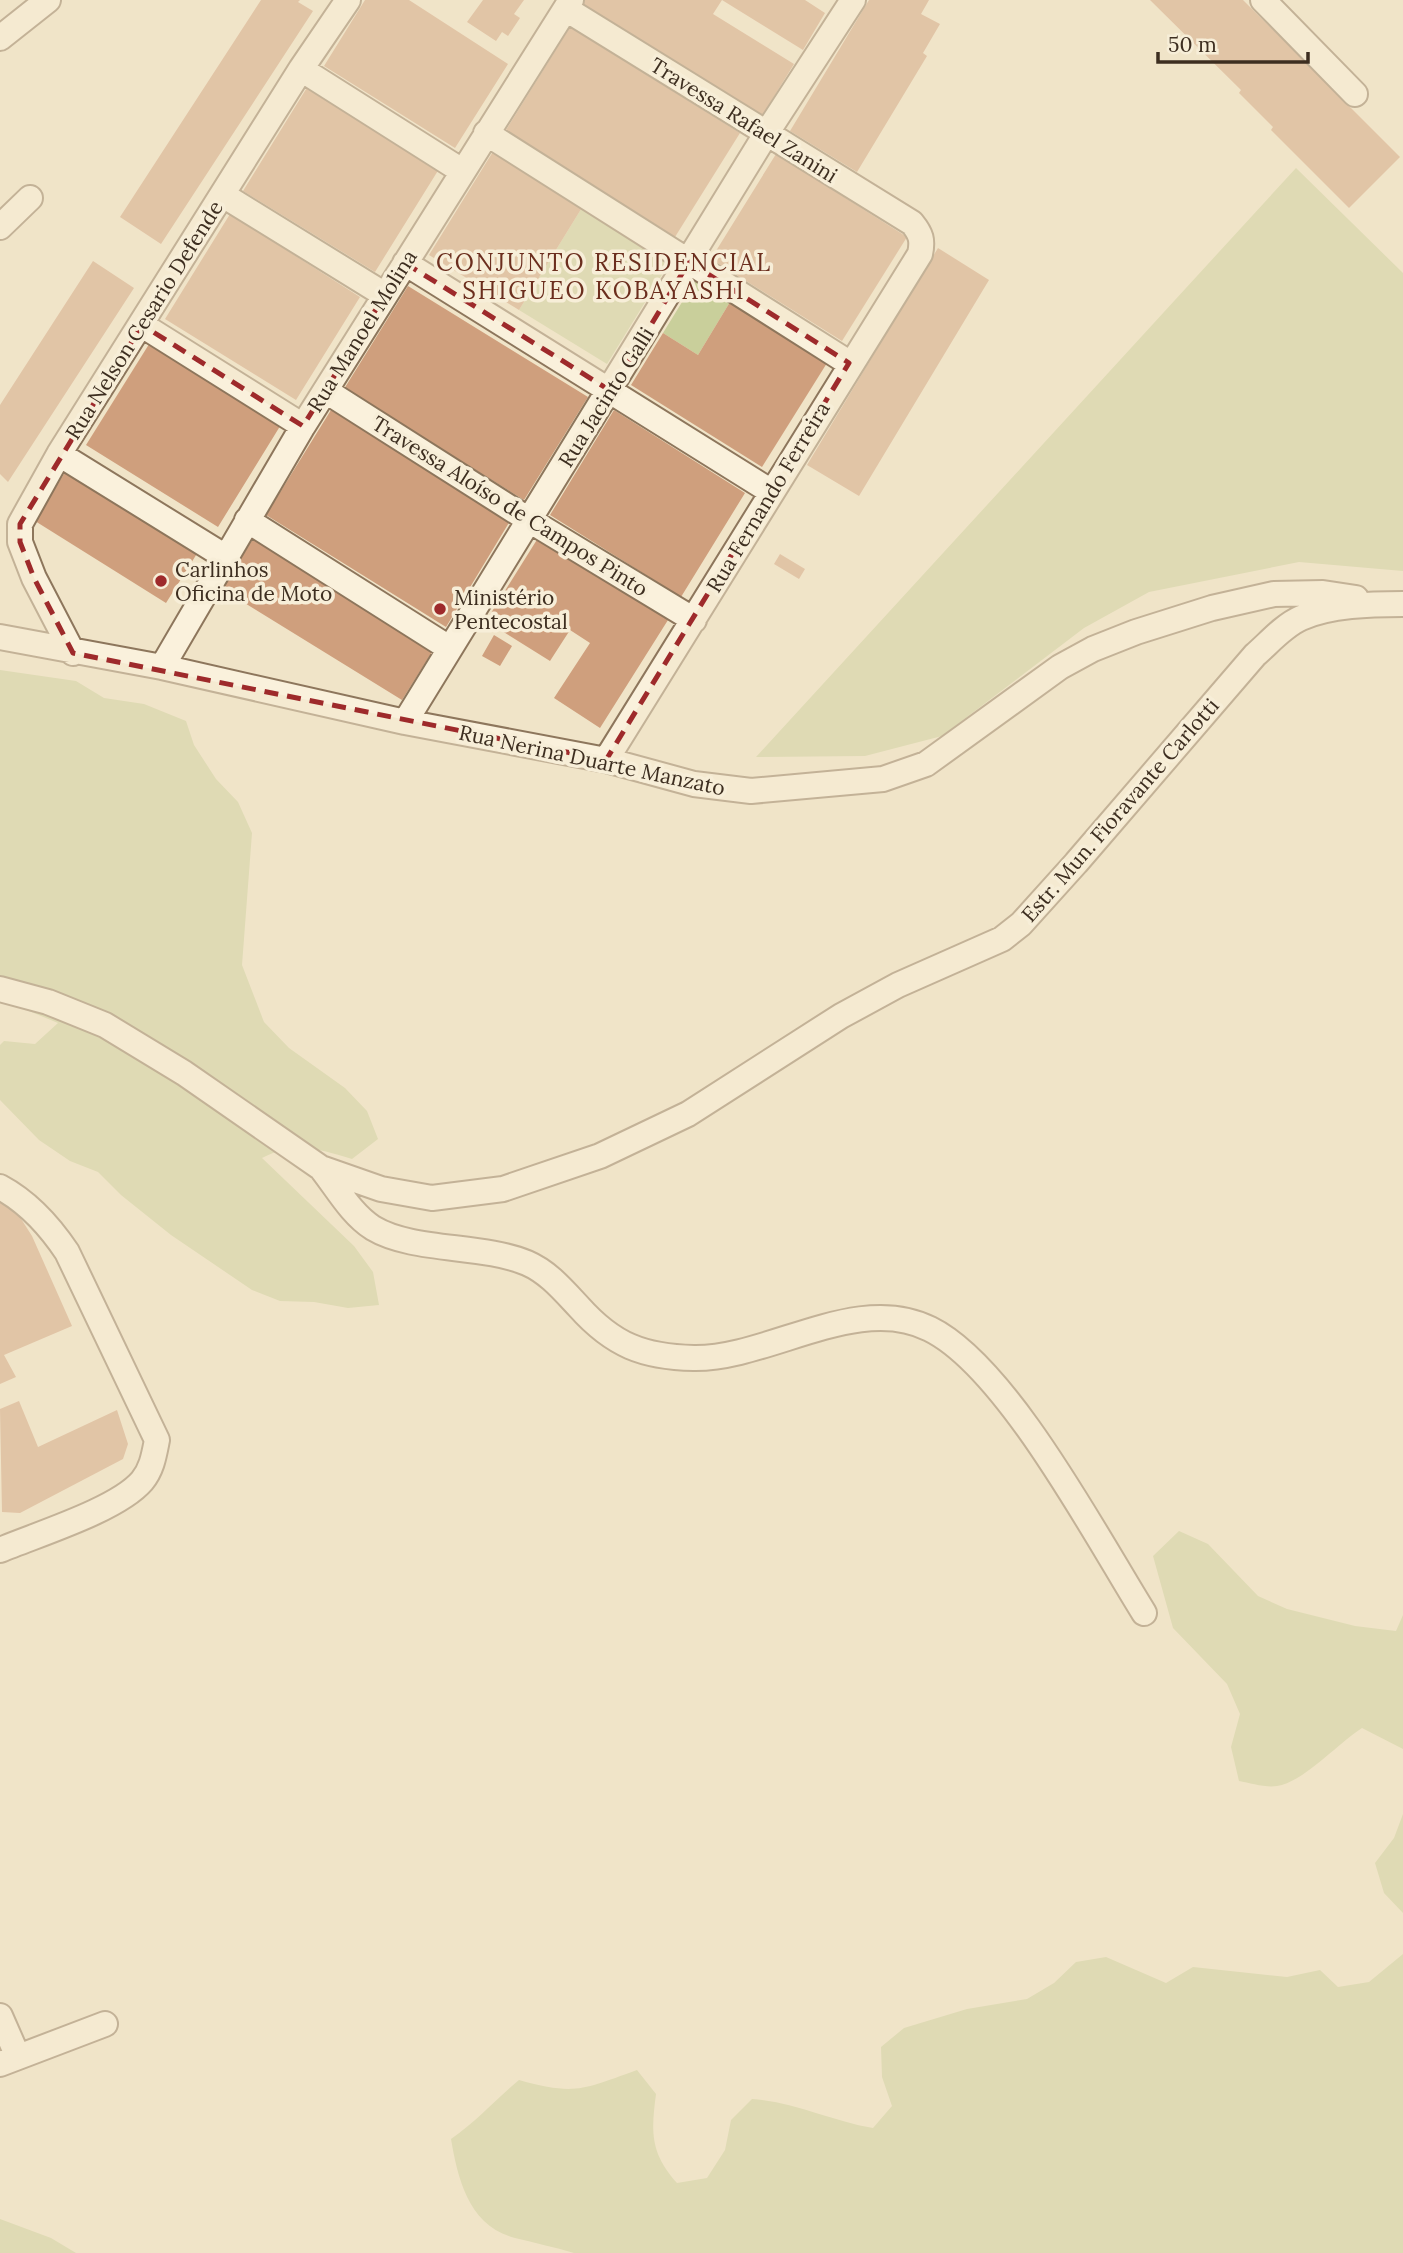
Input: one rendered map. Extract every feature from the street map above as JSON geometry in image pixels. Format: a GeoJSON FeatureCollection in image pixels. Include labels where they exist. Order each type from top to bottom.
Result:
{"type":"FeatureCollection","features":[{"type":"Feature","properties":{"kind":"street"},"geometry":{"type":"LineString","coordinates":[[0,38],[48,0]]}},
{"type":"Feature","properties":{"kind":"street","name":"Rua Nelson Cesario Defende"},"geometry":{"type":"LineString","coordinates":[[73,653],[34,578],[20,542],[20,524],[60,454],[301,69],[348,0]]}},
{"type":"Feature","properties":{"kind":"street"},"geometry":{"type":"LineString","coordinates":[[1264,0],[1355,94]]}},
{"type":"Feature","properties":{"kind":"street","name":"Rua Jacinto Galli"},"geometry":{"type":"LineString","coordinates":[[405,722],[611,391],[845,3]]}},
{"type":"Feature","properties":{"kind":"street","name":"Travessa Rafael Zanini"},"geometry":{"type":"LineString","coordinates":[[568,4],[766,134],[912,223],[921,233]]}},
{"type":"Feature","properties":{"kind":"street","name":"Rua Manoel Molina"},"geometry":{"type":"LineString","coordinates":[[162,667],[224,556],[303,426],[568,4]]}},
{"type":"Feature","properties":{"kind":"street"},"geometry":{"type":"LineString","coordinates":[[301,69],[462,171]]}},
{"type":"Feature","properties":{"kind":"street"},"geometry":{"type":"LineString","coordinates":[[486,133],[849,363]]}},
{"type":"Feature","properties":{"kind":"street"},"geometry":{"type":"LineString","coordinates":[[223,195],[385,295]]}},
{"type":"Feature","properties":{"kind":"street"},"geometry":{"type":"LineString","coordinates":[[0,227],[30,198]]}},
{"type":"Feature","properties":{"kind":"street","name":"Rua Fernando Ferreira"},"geometry":{"type":"LineString","coordinates":[[606,760],[849,363],[920,254],[921,233]]}},
{"type":"Feature","properties":{"kind":"street"},"geometry":{"type":"LineString","coordinates":[[405,263],[770,491]]}},
{"type":"Feature","properties":{"kind":"street"},"geometry":{"type":"LineString","coordinates":[[142,325],[303,426]]}},
{"type":"Feature","properties":{"kind":"street","name":"Travessa Aloíso de Campos Pinto"},"geometry":{"type":"LineString","coordinates":[[326,391],[529,520],[694,620]]}},
{"type":"Feature","properties":{"kind":"street"},"geometry":{"type":"LineString","coordinates":[[60,454],[224,556]]}},
{"type":"Feature","properties":{"kind":"street"},"geometry":{"type":"LineString","coordinates":[[247,520],[449,648]]}},
{"type":"Feature","properties":{"kind":"street","name":"Rua Nerina Duarte Manzato"},"geometry":{"type":"LineString","coordinates":[[0,638],[162,667],[405,722],[606,760],[694,785],[751,791],[883,779],[926,764],[1060,667],[1093,649],[1136,632],[1212,608],[1274,594],[1323,593],[1400,604]]}},
{"type":"Feature","properties":{"kind":"street","name":"Estr. Mun. Fioravante Carlotti"},"geometry":{"type":"LineString","coordinates":[[0,989],[48,1002],[105,1025],[184,1073],[321,1168],[381,1189],[432,1198],[503,1189],[600,1156],[688,1114],[841,1016],[898,985],[1002,939],[1021,924],[1255,655],[1280,632],[1300,618],[1329,610],[1400,604]]}},
{"type":"Feature","properties":{"kind":"street"},"geometry":{"type":"LineString","coordinates":[[321,1168],[361,1219],[375,1230],[402,1238],[504,1256],[528,1264],[550,1277],[592,1322],[616,1340],[642,1353],[696,1358],[728,1356],[810,1331],[884,1318],[907,1320],[930,1328],[970,1359],[1016,1413],[1144,1613]]}},
{"type":"Feature","properties":{"kind":"street"},"geometry":{"type":"LineString","coordinates":[[0,1187],[17,1196],[50,1228],[66,1252],[157,1440],[153,1464],[142,1481],[119,1500],[0,1550]]}},
{"type":"Feature","properties":{"kind":"street"},"geometry":{"type":"LineString","coordinates":[[0,2016],[9,2061],[105,2024]]}},
{"type":"Feature","properties":{"kind":"highlighted area"},"geometry":{"type":"Polygon","coordinates":[[[689,262],[849,363],[606,760],[73,653],[34,578],[20,542],[20,524],[142,325],[303,426],[405,263],[611,391],[689,262]]]}},
{"type":"Feature","properties":{"kind":"green space"},"geometry":{"type":"Polygon","coordinates":[[[1296,168],[1403,273],[1403,571],[1299,562],[1149,592],[1084,628],[942,736],[865,756],[756,757],[1296,168]]]}},
{"type":"Feature","properties":{"kind":"green space"},"geometry":{"type":"Polygon","coordinates":[[[583,206],[671,260],[607,364],[519,310],[583,206]]]}},
{"type":"Feature","properties":{"kind":"green space"},"geometry":{"type":"Polygon","coordinates":[[[695,281],[730,302],[698,355],[663,333],[695,281]]]}},
{"type":"Feature","properties":{"kind":"green space"},"geometry":{"type":"Polygon","coordinates":[[[0,670],[76,681],[104,698],[144,704],[186,721],[194,745],[216,779],[238,802],[252,833],[242,965],[264,1022],[289,1048],[345,1088],[367,1111],[378,1139],[352,1159],[307,1148],[286,1150],[262,1158],[354,1246],[373,1272],[379,1305],[348,1308],[314,1302],[280,1301],[252,1290],[171,1235],[121,1195],[98,1172],[70,1161],[39,1140],[0,1100],[0,1045],[4,1041],[35,1044],[58,1023],[0,999],[0,670]]]}},
{"type":"Feature","properties":{"kind":"green space"},"geometry":{"type":"Polygon","coordinates":[[[1179,1531],[1208,1544],[1258,1596],[1287,1609],[1355,1626],[1396,1631],[1403,1615],[1403,1749],[1362,1728],[1309,1770],[1287,1783],[1268,1786],[1239,1781],[1231,1747],[1240,1714],[1227,1684],[1173,1628],[1153,1556],[1179,1531]]]}},
{"type":"Feature","properties":{"kind":"green space"},"geometry":{"type":"Polygon","coordinates":[[[1403,1814],[1403,1913],[1384,1893],[1375,1863],[1394,1838],[1403,1814]]]}},
{"type":"Feature","properties":{"kind":"green space"},"geometry":{"type":"Polygon","coordinates":[[[1403,1954],[1403,2253],[574,2253],[499,2232],[476,2212],[457,2170],[451,2139],[519,2080],[554,2088],[580,2088],[637,2070],[656,2094],[654,2141],[662,2162],[677,2183],[707,2178],[725,2150],[731,2120],[752,2099],[783,2104],[873,2128],[892,2106],[882,2077],[881,2047],[904,2028],[967,2009],[1027,1999],[1054,1983],[1076,1962],[1106,1957],[1166,1983],[1193,1967],[1287,1977],[1320,1970],[1338,1987],[1369,1982],[1403,1954]]]}},
{"type":"Feature","properties":{"kind":"green space"},"geometry":{"type":"Polygon","coordinates":[[[0,2219],[51,2238],[76,2253],[0,2253],[0,2219]]]}},
{"type":"Feature","properties":{"kind":"building"},"geometry":{"type":"Polygon","coordinates":[[[261,0],[300,0],[298,2],[313,11],[161,244],[120,217],[261,0]]]}},
{"type":"Feature","properties":{"kind":"building"},"geometry":{"type":"Polygon","coordinates":[[[365,0],[409,0],[508,64],[455,148],[324,66],[365,0]]]}},
{"type":"Feature","properties":{"kind":"building"},"geometry":{"type":"Polygon","coordinates":[[[483,0],[524,0],[514,14],[520,18],[508,36],[502,32],[496,41],[467,22],[483,0]]]}},
{"type":"Feature","properties":{"kind":"building"},"geometry":{"type":"Polygon","coordinates":[[[585,0],[722,0],[713,14],[794,64],[762,116],[582,5],[585,0]]]}},
{"type":"Feature","properties":{"kind":"building"},"geometry":{"type":"Polygon","coordinates":[[[722,0],[805,0],[825,13],[803,50],[722,0]]]}},
{"type":"Feature","properties":{"kind":"building"},"geometry":{"type":"Polygon","coordinates":[[[869,0],[929,0],[921,14],[940,24],[923,53],[927,56],[857,172],[790,131],[869,0]]]}},
{"type":"Feature","properties":{"kind":"building"},"geometry":{"type":"Polygon","coordinates":[[[1150,0],[1243,0],[1400,157],[1349,208],[1271,130],[1273,127],[1239,93],[1241,90],[1150,0]]]}},
{"type":"Feature","properties":{"kind":"building"},"geometry":{"type":"Polygon","coordinates":[[[570,27],[740,133],[675,237],[506,130],[570,27]]]}},
{"type":"Feature","properties":{"kind":"building"},"geometry":{"type":"Polygon","coordinates":[[[308,86],[439,169],[375,272],[243,191],[308,86]]]}},
{"type":"Feature","properties":{"kind":"building"},"geometry":{"type":"Polygon","coordinates":[[[494,150],[583,206],[519,310],[429,255],[494,150]]]}},
{"type":"Feature","properties":{"kind":"building"},"geometry":{"type":"Polygon","coordinates":[[[776,154],[907,237],[842,341],[711,259],[776,154]]]}},
{"type":"Feature","properties":{"kind":"building"},"geometry":{"type":"Polygon","coordinates":[[[230,214],[360,297],[296,400],[165,319],[230,214]]]}},
{"type":"Feature","properties":{"kind":"building"},"geometry":{"type":"Polygon","coordinates":[[[938,248],[989,280],[859,496],[807,465],[938,248]]]}},
{"type":"Feature","properties":{"kind":"building"},"geometry":{"type":"Polygon","coordinates":[[[93,261],[134,288],[8,482],[0,474],[0,405],[93,261]]]}},
{"type":"Feature","properties":{"kind":"building"},"geometry":{"type":"Polygon","coordinates":[[[408,286],[588,397],[524,500],[344,389],[408,286]]]}},
{"type":"Feature","properties":{"kind":"building"},"geometry":{"type":"Polygon","coordinates":[[[730,302],[827,363],[762,467],[631,385],[663,333],[698,355],[730,302]]]}},
{"type":"Feature","properties":{"kind":"building"},"geometry":{"type":"Polygon","coordinates":[[[151,341],[282,423],[218,527],[86,445],[151,341]]]}},
{"type":"Feature","properties":{"kind":"building"},"geometry":{"type":"Polygon","coordinates":[[[331,410],[510,521],[446,627],[266,515],[331,410]]]}},
{"type":"Feature","properties":{"kind":"building"},"geometry":{"type":"Polygon","coordinates":[[[614,410],[745,493],[681,597],[550,515],[614,410]]]}},
{"type":"Feature","properties":{"kind":"building"},"geometry":{"type":"Polygon","coordinates":[[[67,469],[198,552],[166,603],[35,521],[67,469]]]}},
{"type":"Feature","properties":{"kind":"building"},"geometry":{"type":"Polygon","coordinates":[[[254,537],[434,649],[402,700],[222,589],[254,537]]]}},
{"type":"Feature","properties":{"kind":"building"},"geometry":{"type":"Polygon","coordinates":[[[538,538],[668,620],[600,728],[554,698],[590,643],[570,630],[550,661],[486,621],[538,538]]]}},
{"type":"Feature","properties":{"kind":"building"},"geometry":{"type":"Polygon","coordinates":[[[780,554],[805,569],[799,579],[774,564],[780,554]]]}},
{"type":"Feature","properties":{"kind":"building"},"geometry":{"type":"Polygon","coordinates":[[[494,635],[512,646],[500,666],[482,656],[494,635]]]}},
{"type":"Feature","properties":{"kind":"building"},"geometry":{"type":"Polygon","coordinates":[[[0,1202],[18,1214],[32,1236],[72,1326],[4,1355],[16,1377],[0,1384],[0,1202]]]}},
{"type":"Feature","properties":{"kind":"building"},"geometry":{"type":"Polygon","coordinates":[[[19,1401],[38,1447],[117,1410],[128,1444],[123,1459],[20,1513],[2,1512],[0,1409],[19,1401]]]}},
{"type":"Feature","properties":{"kind":"place","name":"Carlinhos Oficina de Moto"},"geometry":{"type":"Point","coordinates":[161,581]}},
{"type":"Feature","properties":{"kind":"place","name":"Ministério Pentecostal"},"geometry":{"type":"Point","coordinates":[440,609]}},
{"type":"Feature","properties":{"kind":"district","name":"CONJUNTO RESIDENCIAL SHIGUEO KOBAYASHI"},"geometry":{"type":"Point","coordinates":[604,276]}}]}
